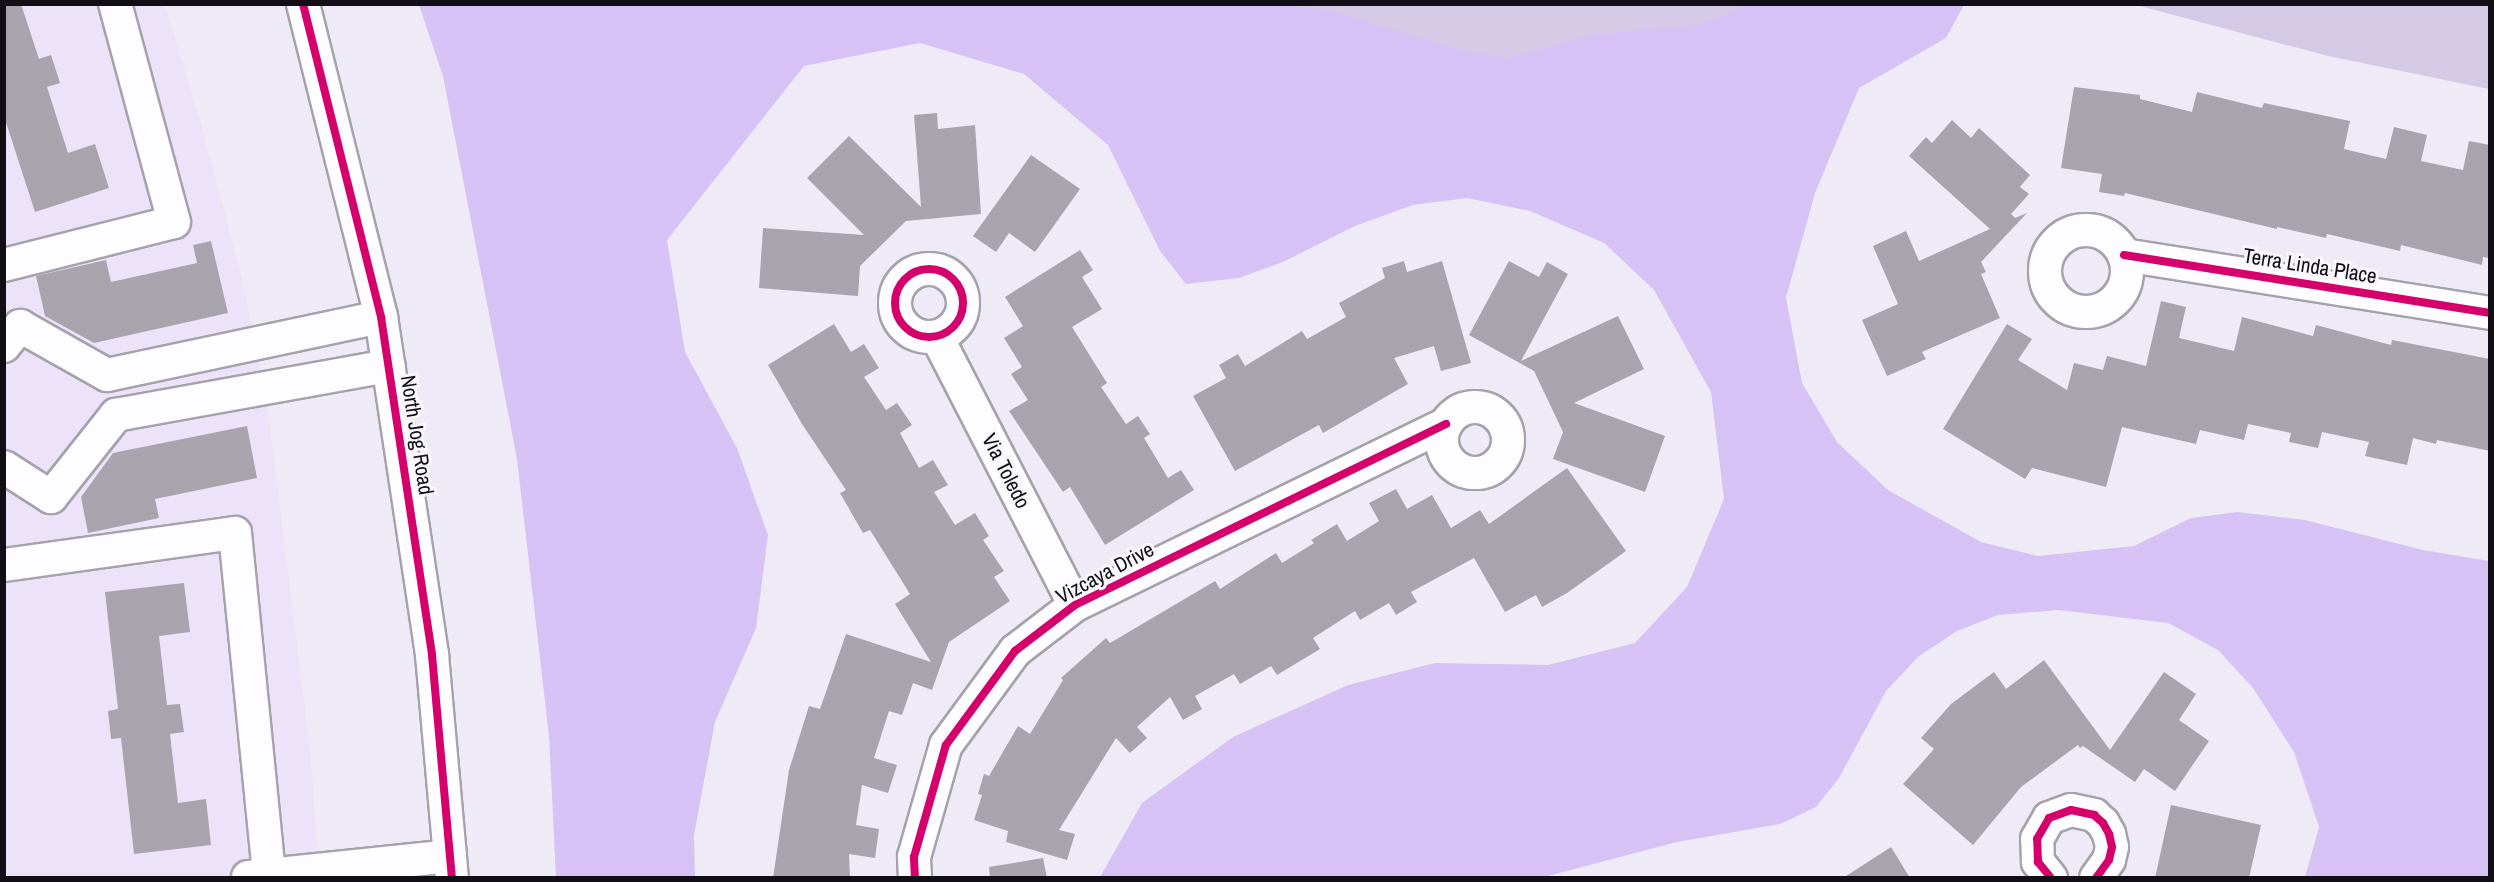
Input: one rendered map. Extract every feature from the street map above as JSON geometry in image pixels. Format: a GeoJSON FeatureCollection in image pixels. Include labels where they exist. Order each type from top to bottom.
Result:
{"type":"FeatureCollection","features":[{"type":"Feature","properties":{"kind":"street"},"geometry":{"type":"LineString","coordinates":[[4,265],[174,222],[115,4]]}},
{"type":"Feature","properties":{"kind":"street","name":"North Jog Road"},"geometry":{"type":"LineString","coordinates":[[303,4],[381,317],[432,655],[451,867]]}},
{"type":"Feature","properties":{"kind":"street","name":"Terra Linda Place"},"geometry":{"type":"LineString","coordinates":[[2124,255],[2490,313]]}},
{"type":"Feature","properties":{"kind":"street"},"geometry":{"type":"LineString","coordinates":[[4,346],[20,326],[107,375],[381,317]]}},
{"type":"Feature","properties":{"kind":"street","name":"Via Toledo"},"geometry":{"type":"LineString","coordinates":[[937,336],[1075,605]]}},
{"type":"Feature","properties":{"kind":"street"},"geometry":{"type":"LineString","coordinates":[[4,467],[51,497],[116,415],[389,366]]}},
{"type":"Feature","properties":{"kind":"street"},"geometry":{"type":"LineString","coordinates":[[107,375],[116,415]]}},
{"type":"Feature","properties":{"kind":"street","name":"Vizcaya Drive"},"geometry":{"type":"LineString","coordinates":[[915,878],[914,857],[946,745],[1015,651],[1075,605],[1446,424]]}},
{"type":"Feature","properties":{"kind":"street"},"geometry":{"type":"LineString","coordinates":[[4,565],[235,533],[258,876],[451,867]]}},
{"type":"Feature","properties":{"kind":"street"},"geometry":{"type":"LineString","coordinates":[[2046,876],[2036,850],[2042,828],[2059,812],[2083,811],[2103,823],[2110,841],[2109,860],[2096,878]]}},
{"type":"Feature","properties":{"kind":"shaded area"},"geometry":{"type":"Polygon","coordinates":[[[1275,4],[1334,11],[1455,49],[1506,58],[1594,35],[1701,24],[1750,5],[1964,5],[1946,38],[1859,88],[1815,193],[1786,298],[1802,383],[1837,442],[1888,490],[1981,542],[2038,556],[2134,546],[2191,518],[2237,512],[2305,520],[2423,550],[2489,561],[2489,877],[2305,877],[2319,827],[2294,752],[2253,688],[2218,650],[2168,623],[2058,610],[1998,615],[1957,631],[1919,656],[1886,691],[1839,778],[1816,807],[1780,824],[1677,842],[1544,877],[1100,877],[1142,803],[1233,737],[1348,685],[1435,663],[1548,665],[1635,643],[1687,587],[1724,499],[1711,392],[1654,290],[1604,243],[1530,211],[1467,198],[1413,205],[1355,226],[1283,262],[1239,278],[1186,284],[1160,251],[1108,145],[1024,74],[920,43],[804,66],[667,240],[685,352],[737,448],[768,535],[756,628],[715,722],[694,835],[695,877],[556,877],[549,736],[517,459],[443,76],[419,5],[1275,4]]]}},
{"type":"Feature","properties":{"kind":"shaded area"},"geometry":{"type":"Polygon","coordinates":[[[5,5],[165,5],[202,126],[245,291],[268,410],[311,757],[319,877],[5,878],[5,5]]]}},
{"type":"Feature","properties":{"kind":"shaded area"},"geometry":{"type":"Polygon","coordinates":[[[1014,5],[1926,5],[1682,87],[1014,5]]]}},
{"type":"Feature","properties":{"kind":"shaded area"},"geometry":{"type":"Polygon","coordinates":[[[2136,5],[2489,5],[2489,89],[2328,56],[2136,5]]]}},
{"type":"Feature","properties":{"kind":"building"},"geometry":{"type":"Polygon","coordinates":[[[4,4],[21,4],[39,59],[51,55],[60,83],[47,87],[68,153],[95,144],[109,188],[35,212],[4,116],[4,4]]]}},
{"type":"Feature","properties":{"kind":"building"},"geometry":{"type":"Polygon","coordinates":[[[2074,87],[2140,95],[2140,99],[2192,112],[2197,92],[2262,108],[2264,103],[2350,121],[2344,149],[2386,159],[2394,127],[2427,135],[2421,161],[2463,170],[2469,141],[2490,145],[2490,258],[2483,257],[2482,265],[2401,245],[2400,251],[2327,234],[2326,238],[2277,227],[2277,229],[2125,193],[2124,196],[2099,192],[2102,174],[2061,168],[2074,87]]]}},
{"type":"Feature","properties":{"kind":"building"},"geometry":{"type":"Polygon","coordinates":[[[937,113],[938,129],[975,125],[981,214],[906,221],[860,266],[858,296],[759,288],[763,228],[864,235],[807,178],[849,136],[921,207],[914,115],[937,113]]]}},
{"type":"Feature","properties":{"kind":"building"},"geometry":{"type":"Polygon","coordinates":[[[1952,120],[1971,138],[1979,128],[2030,175],[2020,187],[2029,194],[2011,214],[2015,218],[2027,213],[1981,262],[1986,272],[1981,274],[2000,318],[1922,352],[1926,359],[1887,376],[1862,320],[1898,304],[1873,246],[1906,231],[1919,261],[1990,229],[1909,156],[1926,137],[1932,143],[1952,120]]]}},
{"type":"Feature","properties":{"kind":"building"},"geometry":{"type":"Polygon","coordinates":[[[1031,155],[1080,189],[1035,252],[1009,233],[996,252],[973,236],[1031,155]]]}},
{"type":"Feature","properties":{"kind":"building"},"geometry":{"type":"Polygon","coordinates":[[[211,241],[228,313],[94,343],[45,316],[36,276],[106,260],[111,282],[197,263],[193,245],[211,241]]]}},
{"type":"Feature","properties":{"kind":"building"},"geometry":{"type":"Polygon","coordinates":[[[1080,250],[1093,270],[1082,277],[1102,309],[1072,327],[1107,383],[1101,387],[1126,424],[1138,416],[1150,434],[1144,438],[1168,478],[1181,470],[1194,490],[1105,545],[1070,487],[1063,492],[1009,411],[1028,400],[1011,374],[1022,367],[1004,338],[1023,326],[1005,297],[1080,250]]]}},
{"type":"Feature","properties":{"kind":"building"},"geometry":{"type":"Polygon","coordinates":[[[1404,261],[1407,272],[1442,261],[1471,363],[1441,371],[1434,346],[1394,358],[1408,384],[1323,433],[1319,425],[1235,471],[1193,396],[1226,378],[1219,365],[1238,354],[1245,366],[1302,331],[1307,339],[1346,317],[1339,303],[1385,278],[1382,268],[1404,261]]]}},
{"type":"Feature","properties":{"kind":"building"},"geometry":{"type":"Polygon","coordinates":[[[1509,261],[1539,277],[1547,262],[1568,274],[1521,361],[1618,316],[1644,369],[1574,403],[1665,436],[1645,492],[1553,459],[1563,432],[1534,371],[1469,335],[1509,261]]]}},
{"type":"Feature","properties":{"kind":"building"},"geometry":{"type":"Polygon","coordinates":[[[2161,301],[2186,307],[2179,338],[2234,351],[2242,317],[2313,336],[2316,325],[2391,345],[2392,340],[2490,359],[2490,451],[2437,440],[2436,444],[2413,438],[2407,465],[2365,456],[2369,442],[2322,432],[2318,448],[2289,442],[2291,433],[2248,424],[2244,440],[2200,430],[2196,444],[2122,427],[2106,487],[2032,468],[2025,479],[1943,429],[2007,324],[2032,339],[2018,360],[2067,390],[2074,363],[2103,370],[2107,356],[2146,366],[2161,301]]]}},
{"type":"Feature","properties":{"kind":"building"},"geometry":{"type":"Polygon","coordinates":[[[834,324],[851,352],[864,344],[879,368],[864,377],[886,410],[897,403],[912,425],[900,433],[919,468],[933,460],[948,485],[934,492],[955,525],[975,513],[989,536],[983,540],[1004,571],[994,577],[1010,601],[949,642],[932,690],[913,683],[902,715],[889,711],[874,758],[897,765],[888,793],[862,785],[856,825],[879,829],[875,858],[849,854],[850,878],[773,878],[789,770],[809,706],[820,709],[846,634],[931,662],[895,604],[910,594],[870,530],[863,533],[840,493],[846,490],[802,424],[768,365],[834,324]]]}},
{"type":"Feature","properties":{"kind":"building"},"geometry":{"type":"Polygon","coordinates":[[[247,426],[257,478],[155,499],[159,518],[88,533],[81,497],[113,453],[247,426]]]}},
{"type":"Feature","properties":{"kind":"building"},"geometry":{"type":"Polygon","coordinates":[[[1567,468],[1626,551],[1567,593],[1542,607],[1536,595],[1505,612],[1474,558],[1411,592],[1417,602],[1396,615],[1389,603],[1360,620],[1355,611],[1313,638],[1320,649],[1277,675],[1271,666],[1240,684],[1234,674],[1195,696],[1202,709],[1183,720],[1170,697],[1137,727],[1147,738],[1130,753],[1116,738],[1059,830],[1075,834],[1067,860],[1006,842],[1008,831],[974,820],[982,795],[978,794],[984,774],[989,776],[1018,726],[1030,734],[1063,680],[1061,678],[1106,638],[1110,643],[1215,581],[1220,589],[1276,553],[1282,563],[1314,543],[1311,540],[1337,524],[1347,541],[1379,521],[1369,503],[1396,489],[1407,509],[1432,495],[1451,528],[1480,510],[1489,524],[1567,468]]]}},
{"type":"Feature","properties":{"kind":"building"},"geometry":{"type":"Polygon","coordinates":[[[184,583],[190,632],[159,636],[167,705],[180,704],[184,732],[170,734],[178,803],[206,799],[211,845],[134,854],[121,738],[111,739],[108,711],[118,709],[105,592],[184,583]]]}},
{"type":"Feature","properties":{"kind":"building"},"geometry":{"type":"Polygon","coordinates":[[[2044,660],[2110,750],[2164,672],[2196,694],[2179,720],[2209,741],[2175,791],[2144,769],[2135,782],[2083,746],[2080,748],[2078,745],[2021,787],[1973,845],[1903,784],[1934,749],[1921,738],[1951,704],[1994,672],[2006,689],[2044,660]]]}},
{"type":"Feature","properties":{"kind":"building"},"geometry":{"type":"Polygon","coordinates":[[[2171,805],[2261,825],[2249,878],[2155,878],[2171,805]]]}},
{"type":"Feature","properties":{"kind":"building"},"geometry":{"type":"Polygon","coordinates":[[[1891,847],[1910,878],[1843,878],[1891,847]]]}},
{"type":"Feature","properties":{"kind":"building"},"geometry":{"type":"Polygon","coordinates":[[[1043,858],[1047,878],[990,878],[989,867],[1043,858]]]}},
{"type":"Feature","properties":{"kind":"cycle path"},"geometry":{"type":"LineString","coordinates":[[303,4],[381,317],[432,655],[452,878]]}},
{"type":"Feature","properties":{"kind":"cycle path"},"geometry":{"type":"LineString","coordinates":[[2124,255],[2490,313]]}},
{"type":"Feature","properties":{"kind":"cycle path"},"geometry":{"type":"LineString","coordinates":[[929,269],[942,272],[953,279],[960,290],[963,303],[960,316],[953,327],[942,334],[929,337],[916,334],[905,327],[898,316],[895,303],[898,290],[905,279],[916,272],[929,269]]}},
{"type":"Feature","properties":{"kind":"cycle path"},"geometry":{"type":"LineString","coordinates":[[915,878],[914,857],[946,745],[1015,651],[1075,605],[1446,424]]}},
{"type":"Feature","properties":{"kind":"cycle path"},"geometry":{"type":"LineString","coordinates":[[2051,878],[2038,862],[2037,839],[2049,818],[2071,810],[2094,815],[2103,823],[2109,834],[2112,847],[2109,860],[2096,878]]}}]}
